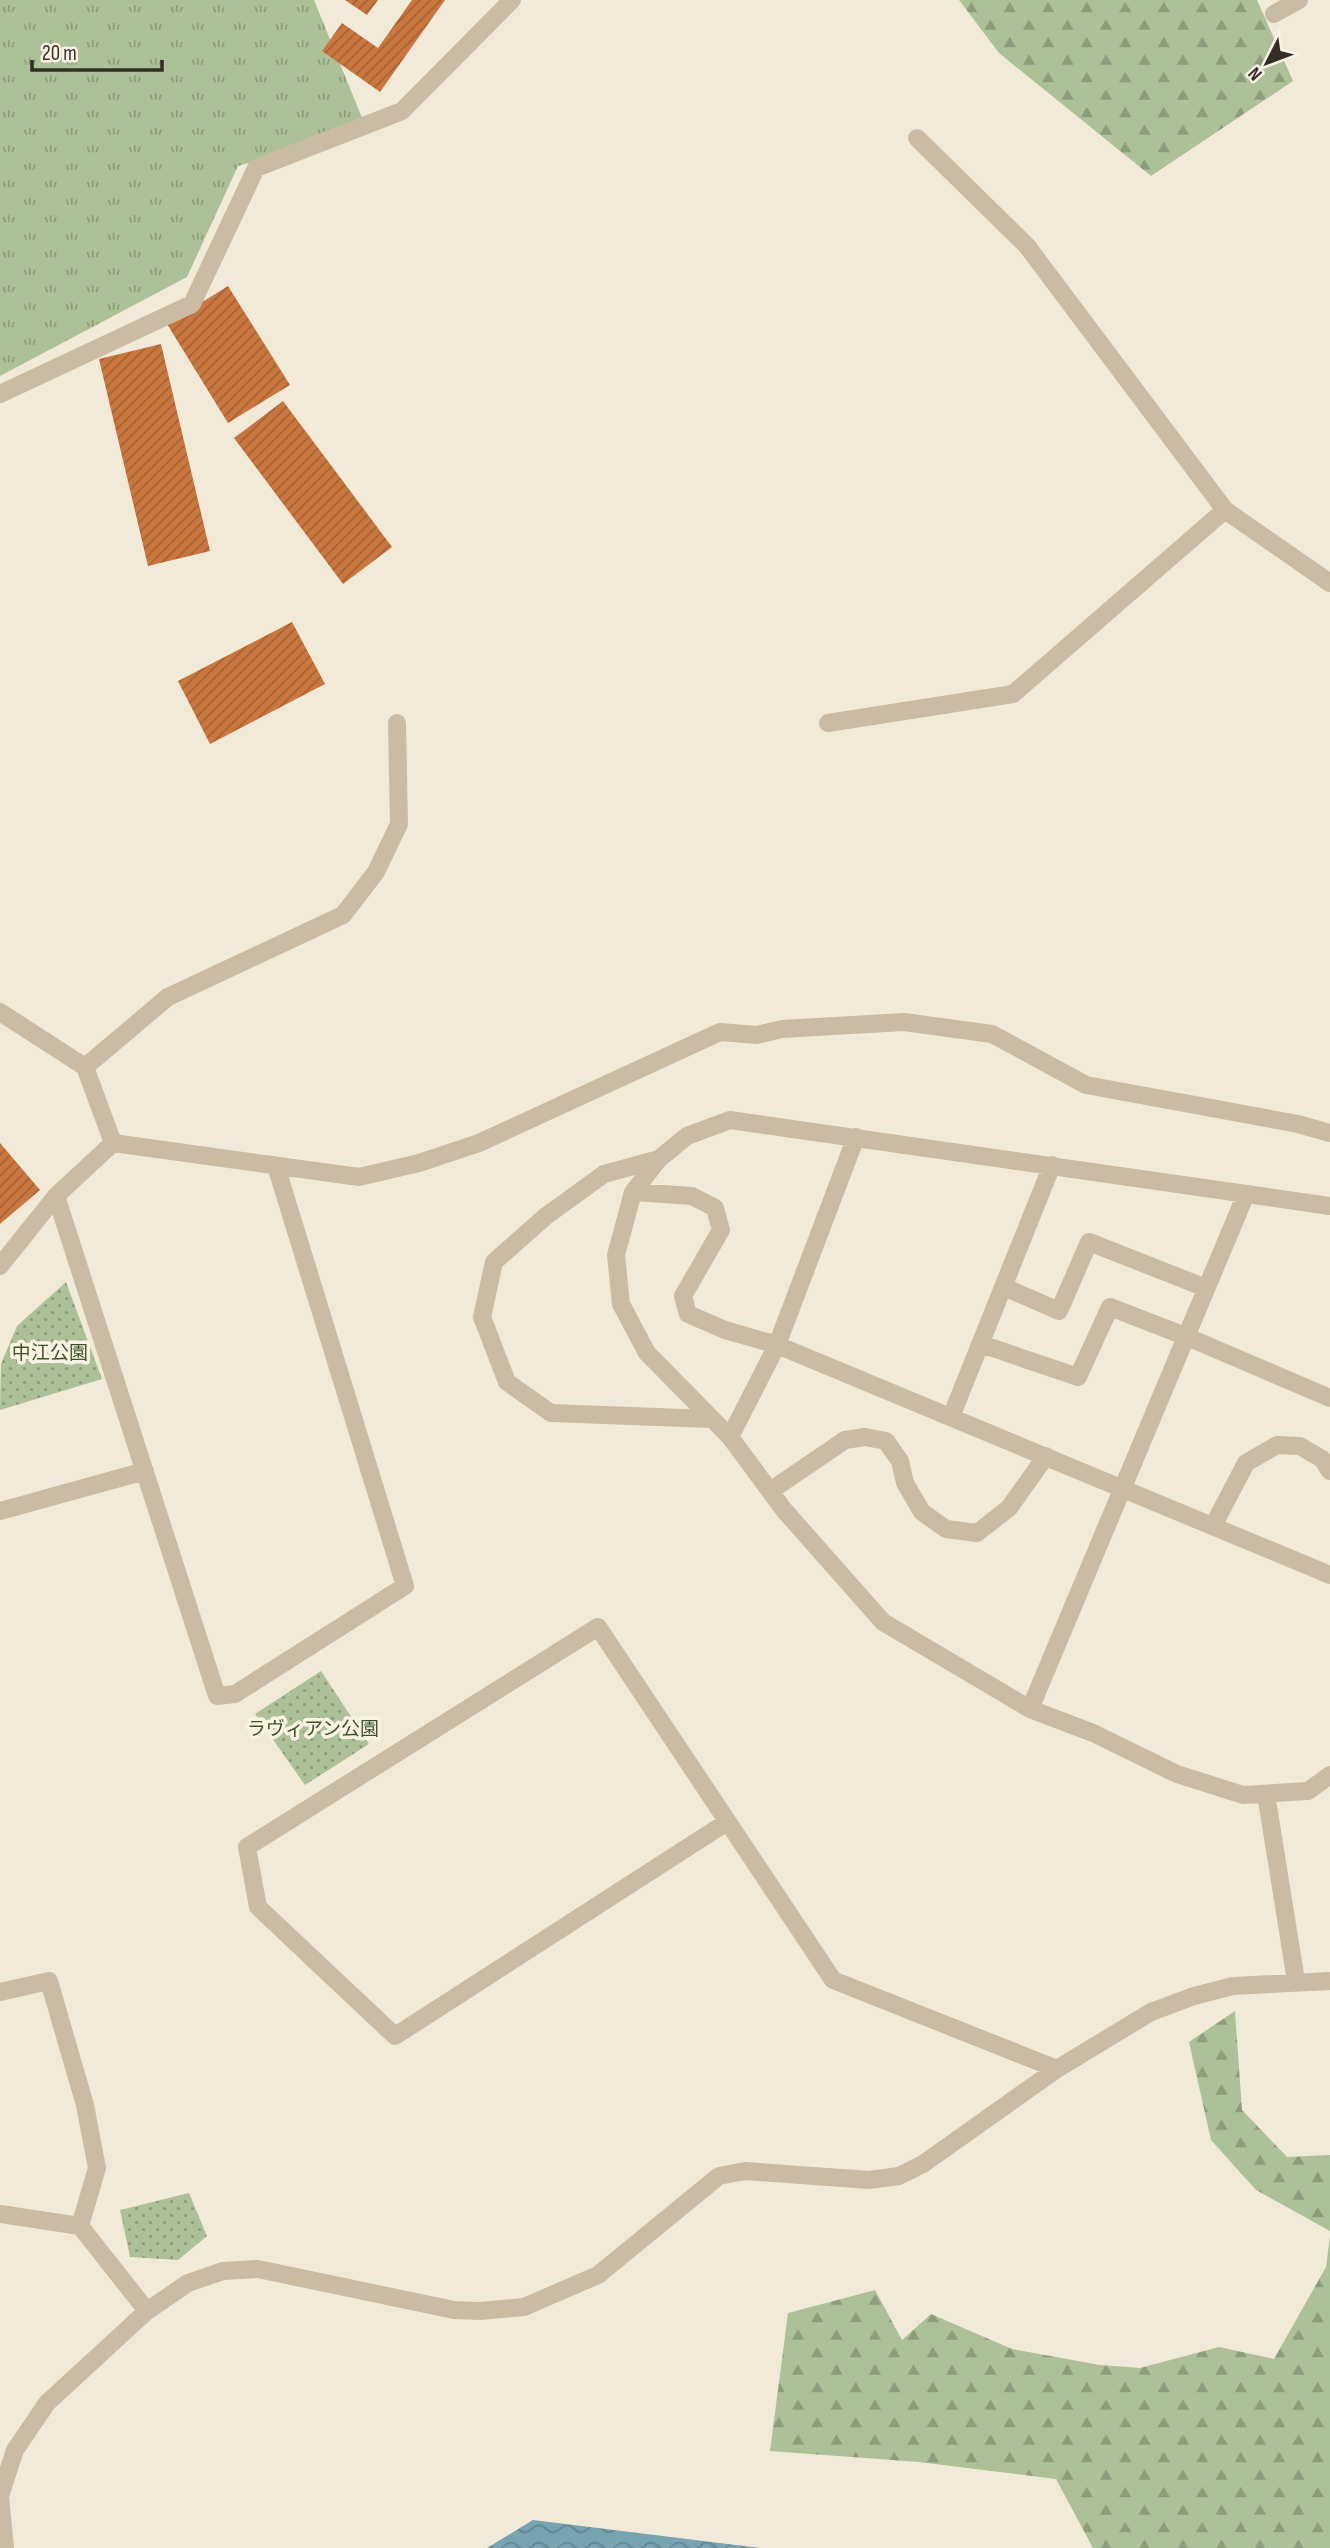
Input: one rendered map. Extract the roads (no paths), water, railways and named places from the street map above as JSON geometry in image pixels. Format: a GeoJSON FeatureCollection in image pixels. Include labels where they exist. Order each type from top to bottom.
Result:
{"type":"FeatureCollection","features":[{"type":"Feature","properties":{"kind":"street"},"geometry":{"type":"LineString","coordinates":[[0,394],[191,304],[256,168],[402,111],[512,0]]}},
{"type":"Feature","properties":{"kind":"street"},"geometry":{"type":"LineString","coordinates":[[1274,14],[1298,0]]}},
{"type":"Feature","properties":{"kind":"street"},"geometry":{"type":"LineString","coordinates":[[917,138],[1027,246],[1225,510],[1330,583]]}},
{"type":"Feature","properties":{"kind":"street"},"geometry":{"type":"LineString","coordinates":[[828,723],[1013,694],[1225,510]]}},
{"type":"Feature","properties":{"kind":"street"},"geometry":{"type":"LineString","coordinates":[[85,1068],[168,997],[343,915],[376,872],[399,824],[397,723]]}},
{"type":"Feature","properties":{"kind":"street"},"geometry":{"type":"LineString","coordinates":[[0,1012],[85,1068],[113,1143]]}},
{"type":"Feature","properties":{"kind":"street"},"geometry":{"type":"LineString","coordinates":[[113,1143],[359,1177],[419,1163],[479,1143],[720,1032],[757,1034],[782,1029],[904,1022],[992,1034],[1086,1085],[1298,1124],[1330,1133]]}},
{"type":"Feature","properties":{"kind":"street"},"geometry":{"type":"LineString","coordinates":[[1330,1206],[730,1120],[687,1136],[659,1159],[633,1192],[616,1255],[621,1304],[647,1353],[730,1437],[769,1491],[883,1622],[1030,1709],[1093,1733],[1177,1774],[1243,1795],[1308,1791],[1330,1775]]}},
{"type":"Feature","properties":{"kind":"street"},"geometry":{"type":"LineString","coordinates":[[730,1437],[777,1345],[856,1137]]}},
{"type":"Feature","properties":{"kind":"street"},"geometry":{"type":"LineString","coordinates":[[0,1266],[57,1196],[113,1143]]}},
{"type":"Feature","properties":{"kind":"street"},"geometry":{"type":"LineString","coordinates":[[659,1159],[604,1174],[546,1216],[494,1262],[482,1317],[508,1382],[551,1413],[711,1419]]}},
{"type":"Feature","properties":{"kind":"street"},"geometry":{"type":"LineString","coordinates":[[57,1196],[217,1696],[235,1694],[405,1586],[276,1166]]}},
{"type":"Feature","properties":{"kind":"street"},"geometry":{"type":"LineString","coordinates":[[951,1417],[1052,1166]]}},
{"type":"Feature","properties":{"kind":"street"},"geometry":{"type":"LineString","coordinates":[[633,1192],[692,1196],[715,1208],[721,1230],[683,1296],[688,1314],[724,1331],[777,1345],[1330,1575]]}},
{"type":"Feature","properties":{"kind":"street"},"geometry":{"type":"LineString","coordinates":[[1030,1709],[1121,1487],[1247,1194]]}},
{"type":"Feature","properties":{"kind":"street"},"geometry":{"type":"LineString","coordinates":[[1004,1287],[1059,1311],[1089,1242],[1206,1288]]}},
{"type":"Feature","properties":{"kind":"street"},"geometry":{"type":"LineString","coordinates":[[981,1344],[1078,1377],[1110,1307],[1330,1398]]}},
{"type":"Feature","properties":{"kind":"street"},"geometry":{"type":"LineString","coordinates":[[769,1491],[845,1440],[865,1437],[886,1441],[900,1461],[905,1483],[922,1512],[946,1529],[977,1533],[1009,1508],[1046,1456]]}},
{"type":"Feature","properties":{"kind":"street"},"geometry":{"type":"LineString","coordinates":[[1213,1526],[1246,1463],[1277,1445],[1300,1446],[1322,1459],[1330,1471]]}},
{"type":"Feature","properties":{"kind":"street"},"geometry":{"type":"LineString","coordinates":[[0,1511],[145,1471]]}},
{"type":"Feature","properties":{"kind":"street"},"geometry":{"type":"LineString","coordinates":[[727,1822],[395,2036],[258,1907],[247,1847],[598,1626],[833,1980],[1057,2069]]}},
{"type":"Feature","properties":{"kind":"street"},"geometry":{"type":"LineString","coordinates":[[1266,1794],[1296,1981]]}},
{"type":"Feature","properties":{"kind":"street"},"geometry":{"type":"LineString","coordinates":[[0,1992],[49,1980],[85,2105],[97,2168],[80,2226]]}},
{"type":"Feature","properties":{"kind":"street"},"geometry":{"type":"LineString","coordinates":[[5,2548],[1,2496],[15,2450],[47,2403],[147,2311],[188,2283],[223,2271],[258,2269],[453,2310],[480,2312],[524,2307],[598,2275],[719,2176],[745,2171],[869,2180],[899,2175],[923,2164],[1057,2069],[1151,2012],[1194,1996],[1233,1986],[1330,1981]]}},
{"type":"Feature","properties":{"kind":"street"},"geometry":{"type":"LineString","coordinates":[[0,2214],[80,2226],[147,2311]]}},
{"type":"Feature","properties":{"kind":"water"},"geometry":{"type":"Polygon","coordinates":[[[533,2520],[760,2548],[487,2548],[533,2520]]]}},
{"type":"Feature","properties":{"kind":"park label","name":"中江公園"},"geometry":{"type":"Point","coordinates":[50,1353]}},
{"type":"Feature","properties":{"kind":"park label","name":"ラヴィアン公園"},"geometry":{"type":"Point","coordinates":[313,1729]}}]}
